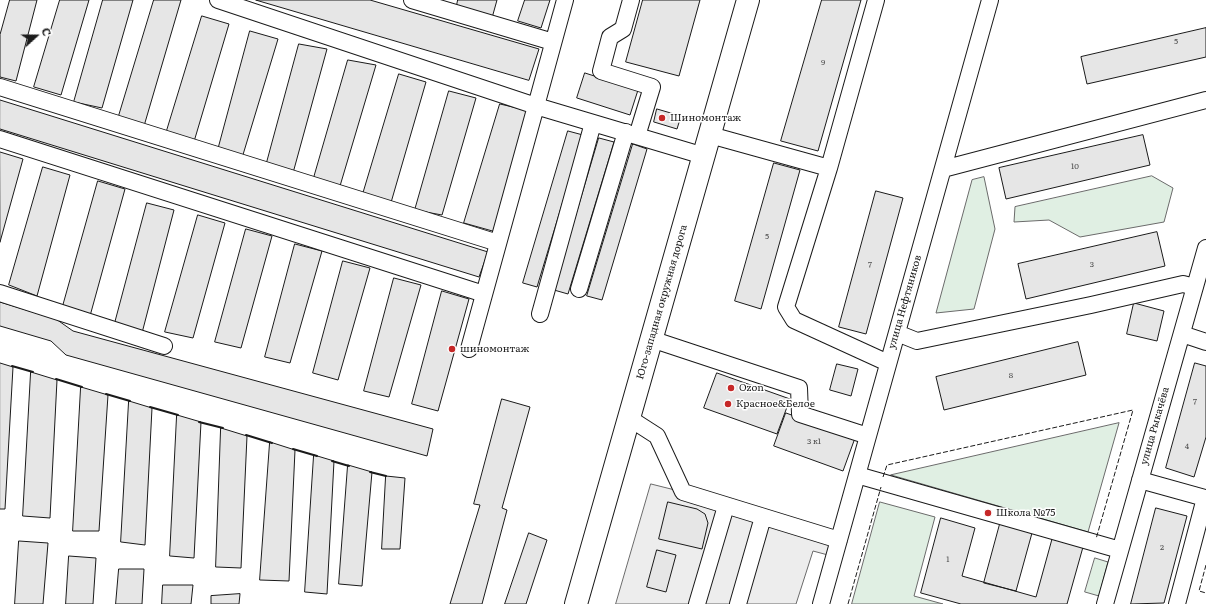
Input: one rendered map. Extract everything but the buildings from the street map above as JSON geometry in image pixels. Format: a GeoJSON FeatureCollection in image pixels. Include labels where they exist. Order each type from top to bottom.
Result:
{"type":"FeatureCollection","features":[{"type":"Feature","properties":{"kind":"highway","name":"Юго-западная окружная дорога"},"geometry":{"type":"LineString","coordinates":[[576,604],[748,0]]}},
{"type":"Feature","properties":{"kind":"street"},"geometry":{"type":"LineString","coordinates":[[218,0],[536,106],[632,134],[829,168]]}},
{"type":"Feature","properties":{"kind":"street"},"geometry":{"type":"LineString","coordinates":[[412,0],[553,42]]}},
{"type":"Feature","properties":{"kind":"street"},"geometry":{"type":"LineString","coordinates":[[469,349],[565,0]]}},
{"type":"Feature","properties":{"kind":"street"},"geometry":{"type":"LineString","coordinates":[[579,289],[632,134],[652,87],[601,71],[610,37],[623,29],[631,0]]}},
{"type":"Feature","properties":{"kind":"street"},"geometry":{"type":"LineString","coordinates":[[876,0],[829,168],[786,307],[794,320],[888,363]]}},
{"type":"Feature","properties":{"kind":"street","name":"улица Нефтяников"},"geometry":{"type":"LineString","coordinates":[[821,604],[990,0]]}},
{"type":"Feature","properties":{"kind":"street"},"geometry":{"type":"LineString","coordinates":[[0,87],[498,244]]}},
{"type":"Feature","properties":{"kind":"street"},"geometry":{"type":"LineString","coordinates":[[943,169],[1206,100]]}},
{"type":"Feature","properties":{"kind":"street"},"geometry":{"type":"LineString","coordinates":[[540,314],[593,123]]}},
{"type":"Feature","properties":{"kind":"street"},"geometry":{"type":"LineString","coordinates":[[0,139],[484,294]]}},
{"type":"Feature","properties":{"kind":"street","name":"улица Рыкачёва"},"geometry":{"type":"LineString","coordinates":[[1105,604],[1206,248]]}},
{"type":"Feature","properties":{"kind":"street"},"geometry":{"type":"LineString","coordinates":[[897,333],[917,341],[1092,305],[1183,284],[1195,287]]}},
{"type":"Feature","properties":{"kind":"street"},"geometry":{"type":"LineString","coordinates":[[0,293],[164,346]]}},
{"type":"Feature","properties":{"kind":"street"},"geometry":{"type":"LineString","coordinates":[[1182,334],[1206,342]]}},
{"type":"Feature","properties":{"kind":"street"},"geometry":{"type":"LineString","coordinates":[[652,339],[799,388],[800,414],[868,436]]}},
{"type":"Feature","properties":{"kind":"street"},"geometry":{"type":"LineString","coordinates":[[629,418],[657,436],[683,492],[839,540]]}},
{"type":"Feature","properties":{"kind":"street"},"geometry":{"type":"LineString","coordinates":[[857,475],[1120,550]]}},
{"type":"Feature","properties":{"kind":"street"},"geometry":{"type":"LineString","coordinates":[[1140,480],[1206,497],[1177,604]]}},
{"type":"Feature","properties":{"kind":"street"},"geometry":{"type":"LineString","coordinates":[[697,604],[726,506]]}},
{"type":"Feature","properties":{"kind":"street"},"geometry":{"type":"LineString","coordinates":[[738,604],[763,517]]}},
{"type":"Feature","properties":{"kind":"green space"},"geometry":{"type":"Polygon","coordinates":[[[1152,176],[1173,188],[1164,222],[1080,237],[1049,220],[1014,222],[1015,207],[1152,176]]]}},
{"type":"Feature","properties":{"kind":"green space"},"geometry":{"type":"Polygon","coordinates":[[[984,177],[995,229],[974,309],[936,313],[972,180],[984,177]]]}},
{"type":"Feature","properties":{"kind":"green space"},"geometry":{"type":"Polygon","coordinates":[[[1119,423],[1088,532],[891,475],[1119,423]]]}},
{"type":"Feature","properties":{"kind":"green space"},"geometry":{"type":"Polygon","coordinates":[[[880,502],[935,517],[914,596],[943,604],[852,604],[880,502]]]}},
{"type":"Feature","properties":{"kind":"green space"},"geometry":{"type":"Polygon","coordinates":[[[1095,558],[1108,562],[1099,596],[1085,592],[1095,558]]]}},
{"type":"Feature","properties":{"kind":"shaded area"},"geometry":{"type":"Polygon","coordinates":[[[651,484],[683,492],[839,540],[828,555],[813,551],[796,604],[616,604],[651,484]]]}},
{"type":"Feature","properties":{"kind":"fence"},"geometry":{"type":"LineString","coordinates":[[883,477],[887,465],[1133,410],[1096,539]]}},
{"type":"Feature","properties":{"kind":"fence"},"geometry":{"type":"LineString","coordinates":[[848,604],[881,487]]}},
{"type":"Feature","properties":{"kind":"fence"},"geometry":{"type":"LineString","coordinates":[[1206,565],[1199,591],[1206,593]]}},
{"type":"Feature","properties":{"kind":"wall"},"geometry":{"type":"LineString","coordinates":[[12,366],[33,372]]}},
{"type":"Feature","properties":{"kind":"wall"},"geometry":{"type":"LineString","coordinates":[[56,379],[82,387]]}},
{"type":"Feature","properties":{"kind":"wall"},"geometry":{"type":"LineString","coordinates":[[106,394],[130,401]]}},
{"type":"Feature","properties":{"kind":"wall"},"geometry":{"type":"LineString","coordinates":[[150,407],[178,415]]}},
{"type":"Feature","properties":{"kind":"wall"},"geometry":{"type":"LineString","coordinates":[[199,422],[223,428]]}},
{"type":"Feature","properties":{"kind":"wall"},"geometry":{"type":"LineString","coordinates":[[246,435],[272,443]]}},
{"type":"Feature","properties":{"kind":"wall"},"geometry":{"type":"LineString","coordinates":[[293,449],[317,456]]}},
{"type":"Feature","properties":{"kind":"wall"},"geometry":{"type":"LineString","coordinates":[[332,461],[349,466]]}},
{"type":"Feature","properties":{"kind":"wall"},"geometry":{"type":"LineString","coordinates":[[370,472],[386,476]]}},
{"type":"Feature","properties":{"kind":"place","name":"Шиномонтаж"},"geometry":{"type":"Point","coordinates":[662,118]}},
{"type":"Feature","properties":{"kind":"place","name":"шиномонтаж"},"geometry":{"type":"Point","coordinates":[452,349]}},
{"type":"Feature","properties":{"kind":"place","name":"Ozon"},"geometry":{"type":"Point","coordinates":[731,388]}},
{"type":"Feature","properties":{"kind":"place","name":"Красное&Белое"},"geometry":{"type":"Point","coordinates":[728,404]}},
{"type":"Feature","properties":{"kind":"place","name":"Школа №75"},"geometry":{"type":"Point","coordinates":[988,513]}}]}
